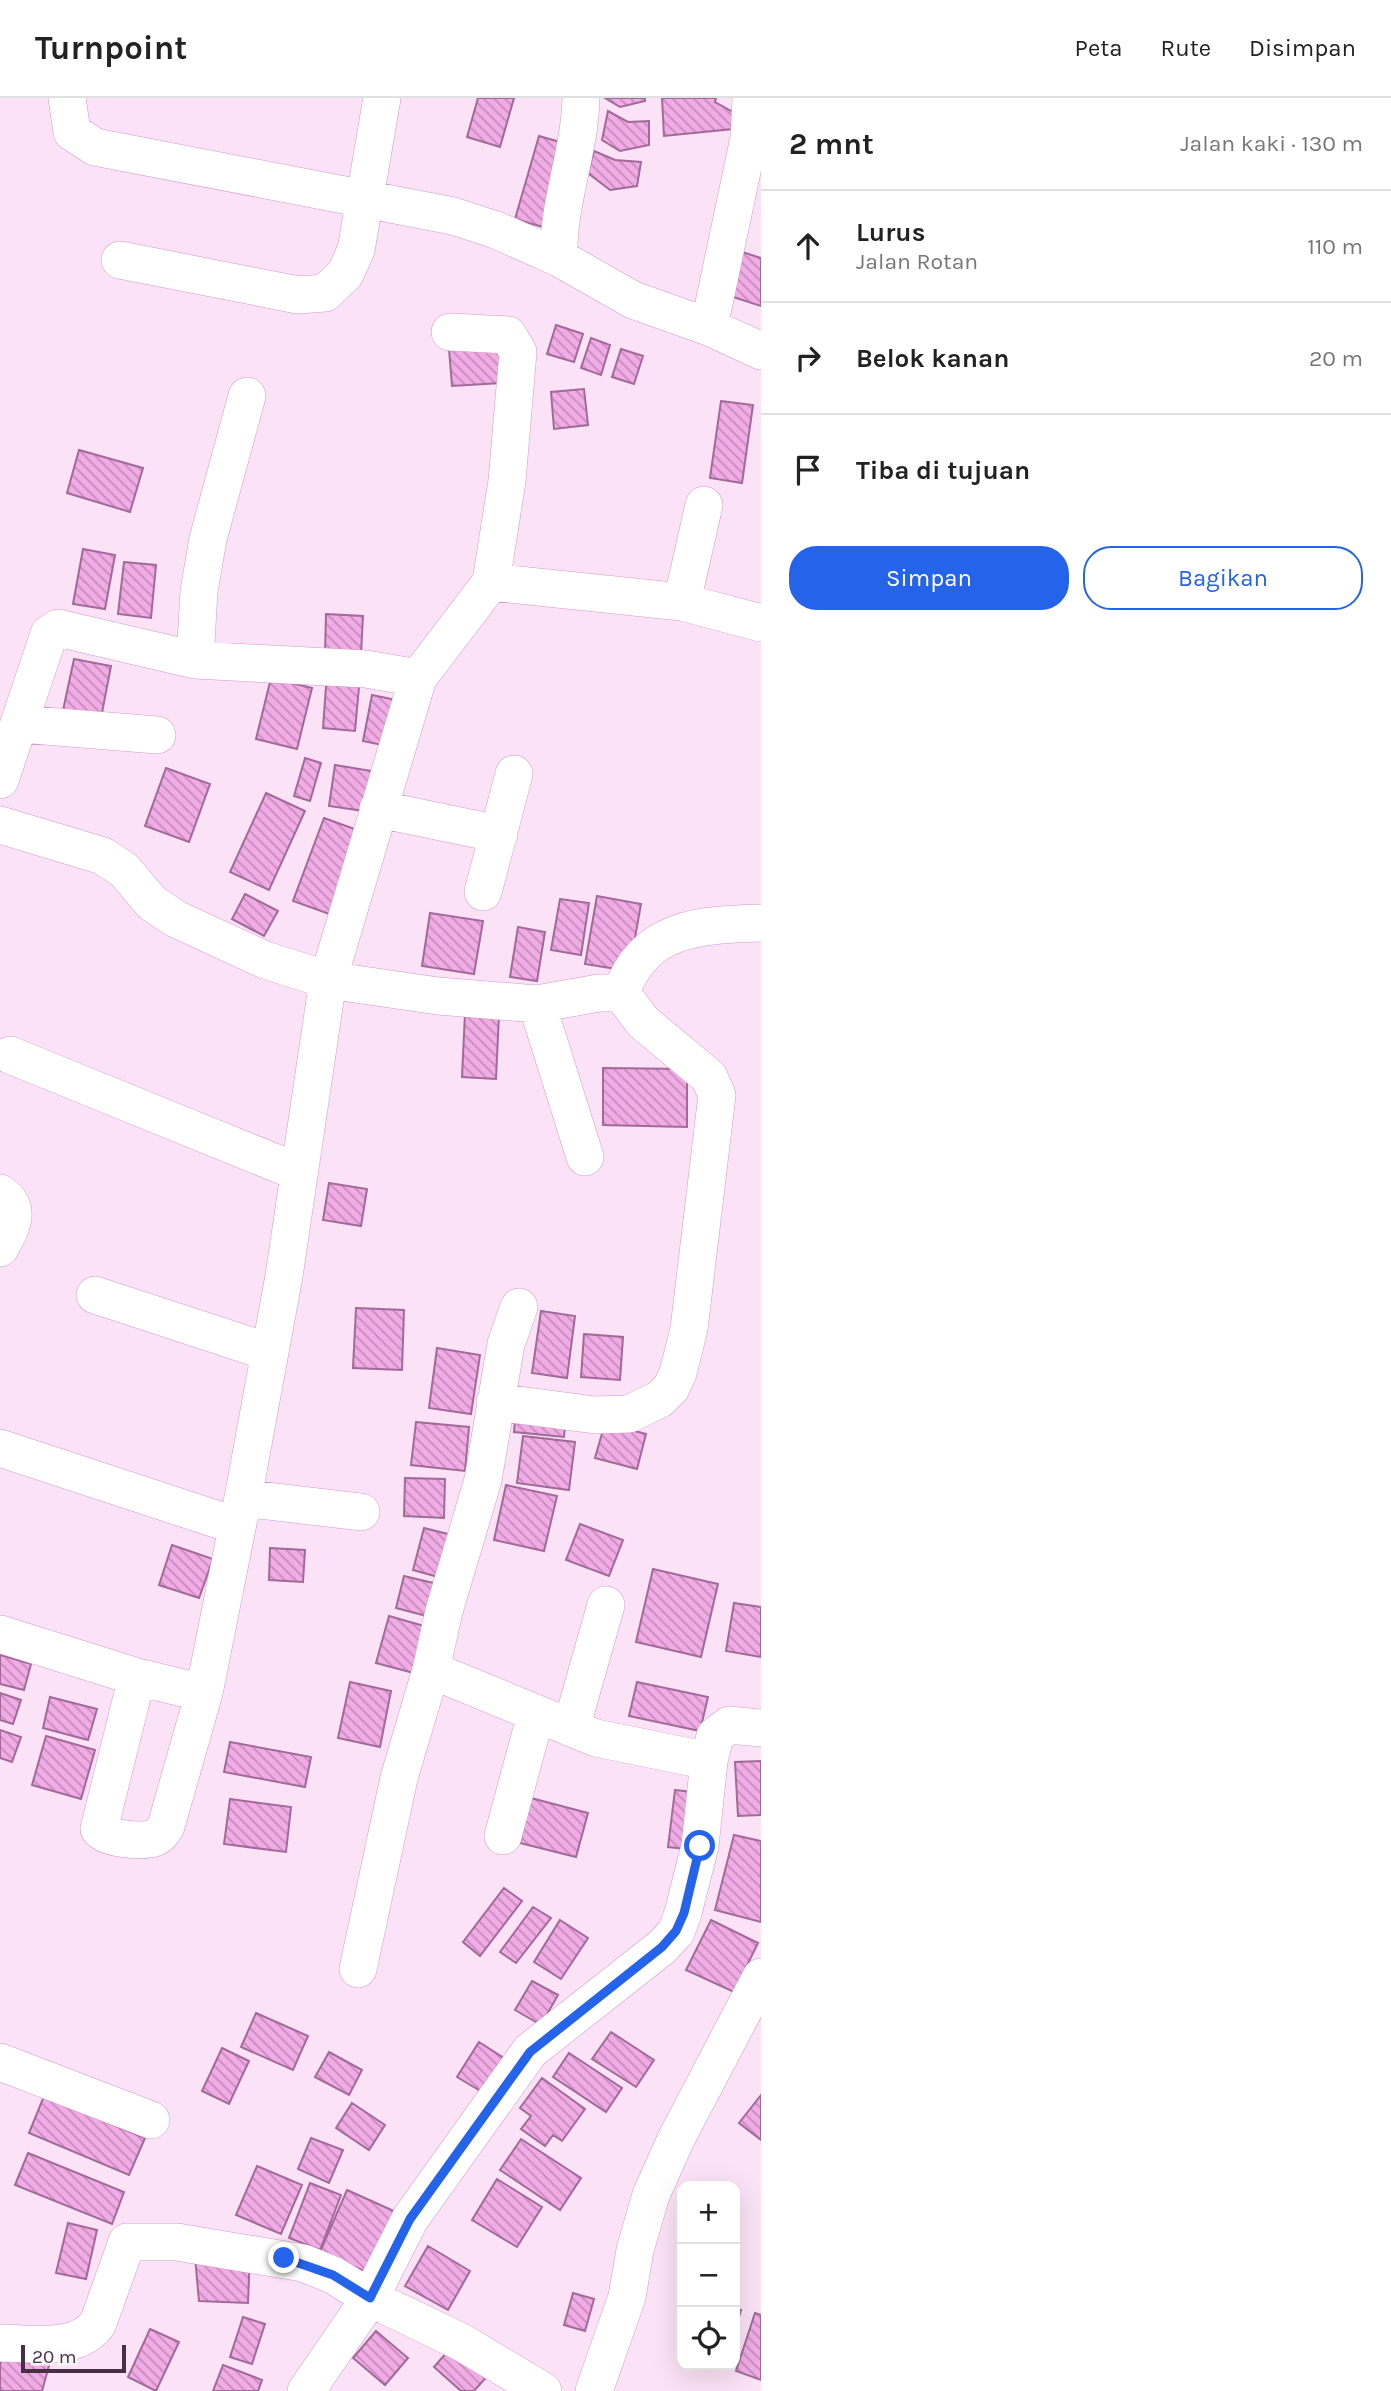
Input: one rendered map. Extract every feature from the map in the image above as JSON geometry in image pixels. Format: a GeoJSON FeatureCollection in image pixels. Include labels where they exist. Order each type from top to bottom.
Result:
{"type":"FeatureCollection","features":[{"type":"Feature","properties":{"kind":"street"},"geometry":{"type":"LineString","coordinates":[[67,98],[72,131],[95,147],[453,216],[496,230],[559,258],[633,300],[709,327],[761,351]]}},
{"type":"Feature","properties":{"kind":"street"},"geometry":{"type":"LineString","coordinates":[[120,260],[298,295],[326,293],[352,262],[382,98]]}},
{"type":"Feature","properties":{"kind":"street"},"geometry":{"type":"LineString","coordinates":[[559,258],[558,233],[580,130],[581,98]]}},
{"type":"Feature","properties":{"kind":"street"},"geometry":{"type":"LineString","coordinates":[[709,327],[748,138],[751,98]]}},
{"type":"Feature","properties":{"kind":"street"},"geometry":{"type":"LineString","coordinates":[[137,1677],[100,1824],[105,1835],[152,1839],[164,1831],[204,1693],[293,1223],[298,1172],[328,980],[418,678],[492,582],[507,481],[519,352],[508,335],[450,332]]}},
{"type":"Feature","properties":{"kind":"street"},"geometry":{"type":"LineString","coordinates":[[195,660],[199,591],[208,539],[247,396]]}},
{"type":"Feature","properties":{"kind":"street"},"geometry":{"type":"LineString","coordinates":[[682,602],[704,505]]}},
{"type":"Feature","properties":{"kind":"street"},"geometry":{"type":"LineString","coordinates":[[492,582],[682,602],[761,623]]}},
{"type":"Feature","properties":{"kind":"street"},"geometry":{"type":"LineString","coordinates":[[0,780],[49,634],[58,628],[195,660],[366,669],[418,678]]}},
{"type":"Feature","properties":{"kind":"street"},"geometry":{"type":"LineString","coordinates":[[21,724],[157,735]]}},
{"type":"Feature","properties":{"kind":"street"},"geometry":{"type":"LineString","coordinates":[[483,892],[514,775]]}},
{"type":"Feature","properties":{"kind":"street"},"geometry":{"type":"LineString","coordinates":[[378,809],[499,834]]}},
{"type":"Feature","properties":{"kind":"street"},"geometry":{"type":"LineString","coordinates":[[0,825],[103,856],[124,870],[152,903],[176,919],[265,960],[328,980],[438,996],[537,1004],[599,993],[621,993]]}},
{"type":"Feature","properties":{"kind":"street"},"geometry":{"type":"LineString","coordinates":[[621,993],[628,974],[648,947],[673,935],[716,926],[761,923]]}},
{"type":"Feature","properties":{"kind":"street"},"geometry":{"type":"LineString","coordinates":[[495,1402],[595,1415],[629,1414],[660,1399],[671,1388],[678,1373],[689,1329],[717,1095],[709,1077],[643,1022],[621,993]]}},
{"type":"Feature","properties":{"kind":"street"},"geometry":{"type":"LineString","coordinates":[[537,1004],[585,1157]]}},
{"type":"Feature","properties":{"kind":"street"},"geometry":{"type":"LineString","coordinates":[[10,1055],[298,1172]]}},
{"type":"Feature","properties":{"kind":"street"},"geometry":{"type":"LineString","coordinates":[[0,1193],[10,1201],[14,1218],[0,1248]]}},
{"type":"Feature","properties":{"kind":"street"},"geometry":{"type":"LineString","coordinates":[[94,1295],[269,1352]]}},
{"type":"Feature","properties":{"kind":"street"},"geometry":{"type":"LineString","coordinates":[[358,1969],[399,1778],[483,1480],[506,1344],[519,1307]]}},
{"type":"Feature","properties":{"kind":"street"},"geometry":{"type":"LineString","coordinates":[[0,1448],[240,1512],[361,1511]]}},
{"type":"Feature","properties":{"kind":"street"},"geometry":{"type":"LineString","coordinates":[[571,1728],[606,1605]]}},
{"type":"Feature","properties":{"kind":"street"},"geometry":{"type":"LineString","coordinates":[[0,1634],[137,1677],[204,1693]]}},
{"type":"Feature","properties":{"kind":"street"},"geometry":{"type":"LineString","coordinates":[[431,1670],[596,1738],[709,1761]]}},
{"type":"Feature","properties":{"kind":"street"},"geometry":{"type":"LineString","coordinates":[[503,1836],[536,1713]]}},
{"type":"Feature","properties":{"kind":"street"},"geometry":{"type":"LineString","coordinates":[[306,2391],[370,2298],[410,2219],[530,2052],[662,1947],[676,1931],[700,1846],[709,1761],[715,1736],[721,1728],[729,1724],[757,1716]]}},
{"type":"Feature","properties":{"kind":"street"},"geometry":{"type":"LineString","coordinates":[[594,2391],[627,2297],[635,2250],[651,2196],[676,2139],[761,1977]]}},
{"type":"Feature","properties":{"kind":"street"},"geometry":{"type":"LineString","coordinates":[[0,2062],[151,2120]]}},
{"type":"Feature","properties":{"kind":"street"},"geometry":{"type":"LineString","coordinates":[[0,2343],[80,2340],[91,2334],[98,2323],[123,2246],[131,2241],[177,2242],[303,2263],[347,2282],[370,2298],[461,2342],[543,2391]]}},
{"type":"Feature","properties":{"kind":"building"},"geometry":{"type":"Polygon","coordinates":[[[478,98],[514,98],[500,147],[467,137],[478,98]]]}},
{"type":"Feature","properties":{"kind":"building"},"geometry":{"type":"Polygon","coordinates":[[[605,98],[645,98],[645,101],[620,107],[605,98]]]}},
{"type":"Feature","properties":{"kind":"building"},"geometry":{"type":"Polygon","coordinates":[[[662,98],[716,98],[715,102],[733,112],[733,129],[664,136],[662,98]]]}},
{"type":"Feature","properties":{"kind":"building"},"geometry":{"type":"Polygon","coordinates":[[[608,111],[628,122],[649,121],[649,145],[620,151],[602,140],[608,111]]]}},
{"type":"Feature","properties":{"kind":"building"},"geometry":{"type":"Polygon","coordinates":[[[539,136],[574,146],[550,229],[515,219],[539,136]]]}},
{"type":"Feature","properties":{"kind":"building"},"geometry":{"type":"Polygon","coordinates":[[[594,151],[615,160],[641,162],[637,186],[610,190],[588,173],[594,151]]]}},
{"type":"Feature","properties":{"kind":"building"},"geometry":{"type":"Polygon","coordinates":[[[742,252],[761,258],[761,306],[727,295],[742,252]]]}},
{"type":"Feature","properties":{"kind":"building"},"geometry":{"type":"Polygon","coordinates":[[[556,325],[583,334],[574,362],[547,354],[556,325]]]}},
{"type":"Feature","properties":{"kind":"building"},"geometry":{"type":"Polygon","coordinates":[[[591,338],[610,345],[601,375],[581,368],[591,338]]]}},
{"type":"Feature","properties":{"kind":"building"},"geometry":{"type":"Polygon","coordinates":[[[499,345],[501,383],[452,386],[449,349],[499,345]]]}},
{"type":"Feature","properties":{"kind":"building"},"geometry":{"type":"Polygon","coordinates":[[[621,349],[643,356],[634,384],[612,377],[621,349]]]}},
{"type":"Feature","properties":{"kind":"building"},"geometry":{"type":"Polygon","coordinates":[[[584,389],[588,425],[554,429],[551,392],[584,389]]]}},
{"type":"Feature","properties":{"kind":"building"},"geometry":{"type":"Polygon","coordinates":[[[721,401],[753,405],[742,483],[710,478],[721,401]]]}},
{"type":"Feature","properties":{"kind":"building"},"geometry":{"type":"Polygon","coordinates":[[[79,450],[143,468],[130,512],[67,493],[79,450]]]}},
{"type":"Feature","properties":{"kind":"building"},"geometry":{"type":"Polygon","coordinates":[[[83,549],[115,555],[105,609],[73,604],[83,549]]]}},
{"type":"Feature","properties":{"kind":"building"},"geometry":{"type":"Polygon","coordinates":[[[124,562],[156,565],[151,618],[118,614],[124,562]]]}},
{"type":"Feature","properties":{"kind":"building"},"geometry":{"type":"Polygon","coordinates":[[[326,614],[363,616],[361,654],[325,652],[326,614]]]}},
{"type":"Feature","properties":{"kind":"building"},"geometry":{"type":"Polygon","coordinates":[[[74,659],[111,666],[100,723],[62,715],[74,659]]]}},
{"type":"Feature","properties":{"kind":"building"},"geometry":{"type":"Polygon","coordinates":[[[327,673],[360,676],[355,731],[323,728],[327,673]]]}},
{"type":"Feature","properties":{"kind":"building"},"geometry":{"type":"Polygon","coordinates":[[[271,678],[312,688],[297,749],[256,739],[271,678]]]}},
{"type":"Feature","properties":{"kind":"building"},"geometry":{"type":"Polygon","coordinates":[[[372,695],[406,702],[397,748],[363,741],[372,695]]]}},
{"type":"Feature","properties":{"kind":"building"},"geometry":{"type":"Polygon","coordinates":[[[305,758],[321,763],[310,801],[294,796],[305,758]]]}},
{"type":"Feature","properties":{"kind":"building"},"geometry":{"type":"Polygon","coordinates":[[[335,765],[378,772],[371,812],[329,806],[335,765]]]}},
{"type":"Feature","properties":{"kind":"building"},"geometry":{"type":"Polygon","coordinates":[[[166,768],[210,784],[189,842],[145,826],[166,768]]]}},
{"type":"Feature","properties":{"kind":"building"},"geometry":{"type":"Polygon","coordinates":[[[266,793],[305,811],[269,890],[230,872],[266,793]]]}},
{"type":"Feature","properties":{"kind":"building"},"geometry":{"type":"Polygon","coordinates":[[[324,818],[363,832],[332,915],[293,901],[324,818]]]}},
{"type":"Feature","properties":{"kind":"building"},"geometry":{"type":"Polygon","coordinates":[[[245,894],[278,911],[264,936],[232,919],[245,894]]]}},
{"type":"Feature","properties":{"kind":"building"},"geometry":{"type":"Polygon","coordinates":[[[597,896],[641,904],[629,971],[585,964],[597,896]]]}},
{"type":"Feature","properties":{"kind":"building"},"geometry":{"type":"Polygon","coordinates":[[[560,899],[589,903],[581,955],[551,950],[560,899]]]}},
{"type":"Feature","properties":{"kind":"building"},"geometry":{"type":"Polygon","coordinates":[[[430,913],[483,921],[474,974],[422,966],[430,913]]]}},
{"type":"Feature","properties":{"kind":"building"},"geometry":{"type":"Polygon","coordinates":[[[518,927],[545,932],[537,981],[510,977],[518,927]]]}},
{"type":"Feature","properties":{"kind":"building"},"geometry":{"type":"Polygon","coordinates":[[[465,1013],[499,1015],[496,1079],[462,1077],[465,1013]]]}},
{"type":"Feature","properties":{"kind":"building"},"geometry":{"type":"Polygon","coordinates":[[[603,1068],[687,1069],[687,1127],[603,1125],[603,1068]]]}},
{"type":"Feature","properties":{"kind":"building"},"geometry":{"type":"Polygon","coordinates":[[[329,1183],[367,1189],[361,1226],[323,1220],[329,1183]]]}},
{"type":"Feature","properties":{"kind":"building"},"geometry":{"type":"Polygon","coordinates":[[[356,1308],[404,1310],[402,1370],[353,1368],[356,1308]]]}},
{"type":"Feature","properties":{"kind":"building"},"geometry":{"type":"Polygon","coordinates":[[[541,1311],[575,1316],[567,1378],[532,1373],[541,1311]]]}},
{"type":"Feature","properties":{"kind":"building"},"geometry":{"type":"Polygon","coordinates":[[[584,1334],[623,1337],[620,1380],[581,1377],[584,1334]]]}},
{"type":"Feature","properties":{"kind":"building"},"geometry":{"type":"Polygon","coordinates":[[[437,1348],[480,1355],[471,1414],[429,1408],[437,1348]]]}},
{"type":"Feature","properties":{"kind":"building"},"geometry":{"type":"Polygon","coordinates":[[[516,1410],[566,1414],[564,1437],[514,1432],[516,1410]]]}},
{"type":"Feature","properties":{"kind":"building"},"geometry":{"type":"Polygon","coordinates":[[[416,1422],[469,1427],[465,1471],[411,1465],[416,1422]]]}},
{"type":"Feature","properties":{"kind":"building"},"geometry":{"type":"Polygon","coordinates":[[[605,1423],[646,1434],[637,1469],[595,1458],[605,1423]]]}},
{"type":"Feature","properties":{"kind":"building"},"geometry":{"type":"Polygon","coordinates":[[[523,1436],[575,1442],[569,1490],[517,1483],[523,1436]]]}},
{"type":"Feature","properties":{"kind":"building"},"geometry":{"type":"Polygon","coordinates":[[[405,1478],[445,1479],[444,1518],[404,1516],[405,1478]]]}},
{"type":"Feature","properties":{"kind":"building"},"geometry":{"type":"Polygon","coordinates":[[[506,1485],[557,1496],[544,1551],[494,1540],[506,1485]]]}},
{"type":"Feature","properties":{"kind":"building"},"geometry":{"type":"Polygon","coordinates":[[[580,1524],[623,1540],[609,1576],[566,1560],[580,1524]]]}},
{"type":"Feature","properties":{"kind":"building"},"geometry":{"type":"Polygon","coordinates":[[[424,1528],[460,1537],[449,1580],[413,1570],[424,1528]]]}},
{"type":"Feature","properties":{"kind":"building"},"geometry":{"type":"Polygon","coordinates":[[[172,1545],[213,1559],[199,1598],[159,1585],[172,1545]]]}},
{"type":"Feature","properties":{"kind":"building"},"geometry":{"type":"Polygon","coordinates":[[[270,1548],[305,1550],[303,1582],[269,1580],[270,1548]]]}},
{"type":"Feature","properties":{"kind":"building"},"geometry":{"type":"Polygon","coordinates":[[[653,1569],[718,1584],[701,1657],[636,1642],[653,1569]]]}},
{"type":"Feature","properties":{"kind":"building"},"geometry":{"type":"Polygon","coordinates":[[[404,1576],[446,1586],[438,1619],[396,1608],[404,1576]]]}},
{"type":"Feature","properties":{"kind":"building"},"geometry":{"type":"Polygon","coordinates":[[[734,1603],[761,1607],[761,1657],[726,1651],[734,1603]]]}},
{"type":"Feature","properties":{"kind":"building"},"geometry":{"type":"Polygon","coordinates":[[[389,1616],[438,1630],[425,1676],[376,1663],[389,1616]]]}},
{"type":"Feature","properties":{"kind":"building"},"geometry":{"type":"Polygon","coordinates":[[[0,1655],[31,1664],[24,1690],[0,1684],[0,1655]]]}},
{"type":"Feature","properties":{"kind":"building"},"geometry":{"type":"Polygon","coordinates":[[[350,1682],[391,1691],[380,1747],[338,1738],[350,1682]]]}},
{"type":"Feature","properties":{"kind":"building"},"geometry":{"type":"Polygon","coordinates":[[[637,1682],[708,1697],[700,1731],[629,1716],[637,1682]]]}},
{"type":"Feature","properties":{"kind":"building"},"geometry":{"type":"Polygon","coordinates":[[[0,1693],[21,1700],[13,1724],[0,1720],[0,1693]]]}},
{"type":"Feature","properties":{"kind":"building"},"geometry":{"type":"Polygon","coordinates":[[[50,1697],[97,1709],[88,1740],[43,1728],[50,1697]]]}},
{"type":"Feature","properties":{"kind":"building"},"geometry":{"type":"Polygon","coordinates":[[[0,1730],[21,1737],[12,1762],[0,1758],[0,1730]]]}},
{"type":"Feature","properties":{"kind":"building"},"geometry":{"type":"Polygon","coordinates":[[[46,1736],[95,1750],[81,1799],[32,1785],[46,1736]]]}},
{"type":"Feature","properties":{"kind":"building"},"geometry":{"type":"Polygon","coordinates":[[[230,1742],[311,1757],[305,1787],[224,1772],[230,1742]]]}},
{"type":"Feature","properties":{"kind":"building"},"geometry":{"type":"Polygon","coordinates":[[[761,1761],[761,1815],[738,1816],[735,1762],[761,1761]]]}},
{"type":"Feature","properties":{"kind":"building"},"geometry":{"type":"Polygon","coordinates":[[[675,1790],[703,1793],[696,1850],[668,1847],[675,1790]]]}},
{"type":"Feature","properties":{"kind":"building"},"geometry":{"type":"Polygon","coordinates":[[[531,1798],[588,1813],[576,1857],[520,1843],[531,1798]]]}},
{"type":"Feature","properties":{"kind":"building"},"geometry":{"type":"Polygon","coordinates":[[[230,1799],[291,1807],[286,1852],[224,1844],[230,1799]]]}},
{"type":"Feature","properties":{"kind":"building"},"geometry":{"type":"Polygon","coordinates":[[[734,1835],[761,1841],[761,1922],[715,1910],[734,1835]]]}},
{"type":"Feature","properties":{"kind":"building"},"geometry":{"type":"Polygon","coordinates":[[[504,1888],[522,1901],[480,1956],[463,1942],[504,1888]]]}},
{"type":"Feature","properties":{"kind":"building"},"geometry":{"type":"Polygon","coordinates":[[[533,1907],[551,1918],[516,1963],[500,1952],[533,1907]]]}},
{"type":"Feature","properties":{"kind":"building"},"geometry":{"type":"Polygon","coordinates":[[[560,1920],[588,1938],[561,1979],[534,1962],[560,1920]]]}},
{"type":"Feature","properties":{"kind":"building"},"geometry":{"type":"Polygon","coordinates":[[[711,1920],[758,1943],[734,1992],[686,1970],[711,1920]]]}},
{"type":"Feature","properties":{"kind":"building"},"geometry":{"type":"Polygon","coordinates":[[[532,1981],[558,1995],[541,2025],[515,2010],[532,1981]]]}},
{"type":"Feature","properties":{"kind":"building"},"geometry":{"type":"Polygon","coordinates":[[[256,2013],[308,2036],[293,2070],[241,2047],[256,2013]]]}},
{"type":"Feature","properties":{"kind":"building"},"geometry":{"type":"Polygon","coordinates":[[[611,2032],[654,2060],[636,2087],[592,2059],[611,2032]]]}},
{"type":"Feature","properties":{"kind":"building"},"geometry":{"type":"Polygon","coordinates":[[[479,2042],[513,2064],[492,2098],[457,2077],[479,2042]]]}},
{"type":"Feature","properties":{"kind":"building"},"geometry":{"type":"Polygon","coordinates":[[[222,2048],[249,2061],[229,2104],[202,2091],[222,2048]]]}},
{"type":"Feature","properties":{"kind":"building"},"geometry":{"type":"Polygon","coordinates":[[[329,2052],[362,2070],[349,2095],[315,2077],[329,2052]]]}},
{"type":"Feature","properties":{"kind":"building"},"geometry":{"type":"Polygon","coordinates":[[[569,2053],[622,2088],[606,2112],[553,2077],[569,2053]]]}},
{"type":"Feature","properties":{"kind":"building"},"geometry":{"type":"Polygon","coordinates":[[[542,2078],[585,2109],[562,2141],[553,2135],[545,2146],[521,2129],[531,2116],[520,2108],[542,2078]]]}},
{"type":"Feature","properties":{"kind":"building"},"geometry":{"type":"Polygon","coordinates":[[[761,2095],[761,2140],[739,2123],[761,2095]]]}},
{"type":"Feature","properties":{"kind":"building"},"geometry":{"type":"Polygon","coordinates":[[[44,2096],[145,2138],[129,2175],[29,2133],[44,2096]]]}},
{"type":"Feature","properties":{"kind":"building"},"geometry":{"type":"Polygon","coordinates":[[[352,2103],[385,2125],[369,2150],[336,2128],[352,2103]]]}},
{"type":"Feature","properties":{"kind":"building"},"geometry":{"type":"Polygon","coordinates":[[[311,2138],[343,2150],[329,2183],[298,2169],[311,2138]]]}},
{"type":"Feature","properties":{"kind":"building"},"geometry":{"type":"Polygon","coordinates":[[[521,2139],[581,2178],[560,2210],[500,2170],[521,2139]]]}},
{"type":"Feature","properties":{"kind":"building"},"geometry":{"type":"Polygon","coordinates":[[[28,2153],[124,2192],[112,2224],[15,2185],[28,2153]]]}},
{"type":"Feature","properties":{"kind":"building"},"geometry":{"type":"Polygon","coordinates":[[[257,2166],[302,2185],[281,2234],[236,2215],[257,2166]]]}},
{"type":"Feature","properties":{"kind":"building"},"geometry":{"type":"Polygon","coordinates":[[[497,2179],[542,2207],[517,2247],[472,2220],[497,2179]]]}},
{"type":"Feature","properties":{"kind":"building"},"geometry":{"type":"Polygon","coordinates":[[[310,2183],[341,2195],[320,2250],[289,2238],[310,2183]]]}},
{"type":"Feature","properties":{"kind":"building"},"geometry":{"type":"Polygon","coordinates":[[[347,2190],[405,2216],[378,2277],[320,2252],[347,2190]]]}},
{"type":"Feature","properties":{"kind":"building"},"geometry":{"type":"Polygon","coordinates":[[[68,2223],[97,2230],[86,2279],[56,2273],[68,2223]]]}},
{"type":"Feature","properties":{"kind":"building"},"geometry":{"type":"Polygon","coordinates":[[[194,2246],[250,2253],[248,2303],[199,2301],[194,2246]]]}},
{"type":"Feature","properties":{"kind":"building"},"geometry":{"type":"Polygon","coordinates":[[[428,2246],[470,2271],[448,2310],[405,2286],[428,2246]]]}},
{"type":"Feature","properties":{"kind":"building"},"geometry":{"type":"Polygon","coordinates":[[[573,2293],[594,2299],[585,2331],[564,2325],[573,2293]]]}},
{"type":"Feature","properties":{"kind":"building"},"geometry":{"type":"Polygon","coordinates":[[[755,2313],[761,2315],[761,2380],[736,2371],[740,2370],[740,2359],[755,2313]]]}},
{"type":"Feature","properties":{"kind":"building"},"geometry":{"type":"Polygon","coordinates":[[[243,2317],[265,2324],[252,2364],[230,2357],[243,2317]]]}},
{"type":"Feature","properties":{"kind":"building"},"geometry":{"type":"Polygon","coordinates":[[[150,2329],[179,2342],[156,2391],[128,2377],[150,2329]]]}},
{"type":"Feature","properties":{"kind":"building"},"geometry":{"type":"Polygon","coordinates":[[[376,2331],[408,2358],[385,2385],[353,2358],[376,2331]]]}},
{"type":"Feature","properties":{"kind":"building"},"geometry":{"type":"Polygon","coordinates":[[[455,2343],[489,2374],[474,2391],[461,2391],[434,2367],[455,2343]]]}},
{"type":"Feature","properties":{"kind":"building"},"geometry":{"type":"Polygon","coordinates":[[[5,2348],[50,2362],[42,2391],[0,2391],[0,2365],[5,2348]]]}},
{"type":"Feature","properties":{"kind":"building"},"geometry":{"type":"Polygon","coordinates":[[[223,2365],[262,2380],[258,2391],[213,2391],[223,2365]]]}},
{"type":"Feature","properties":{"kind":"route"},"geometry":{"type":"LineString","coordinates":[[284,2258],[333,2275],[370,2298],[410,2219],[530,2052],[662,1947],[676,1931],[684,1913],[700,1846]]}}]}
